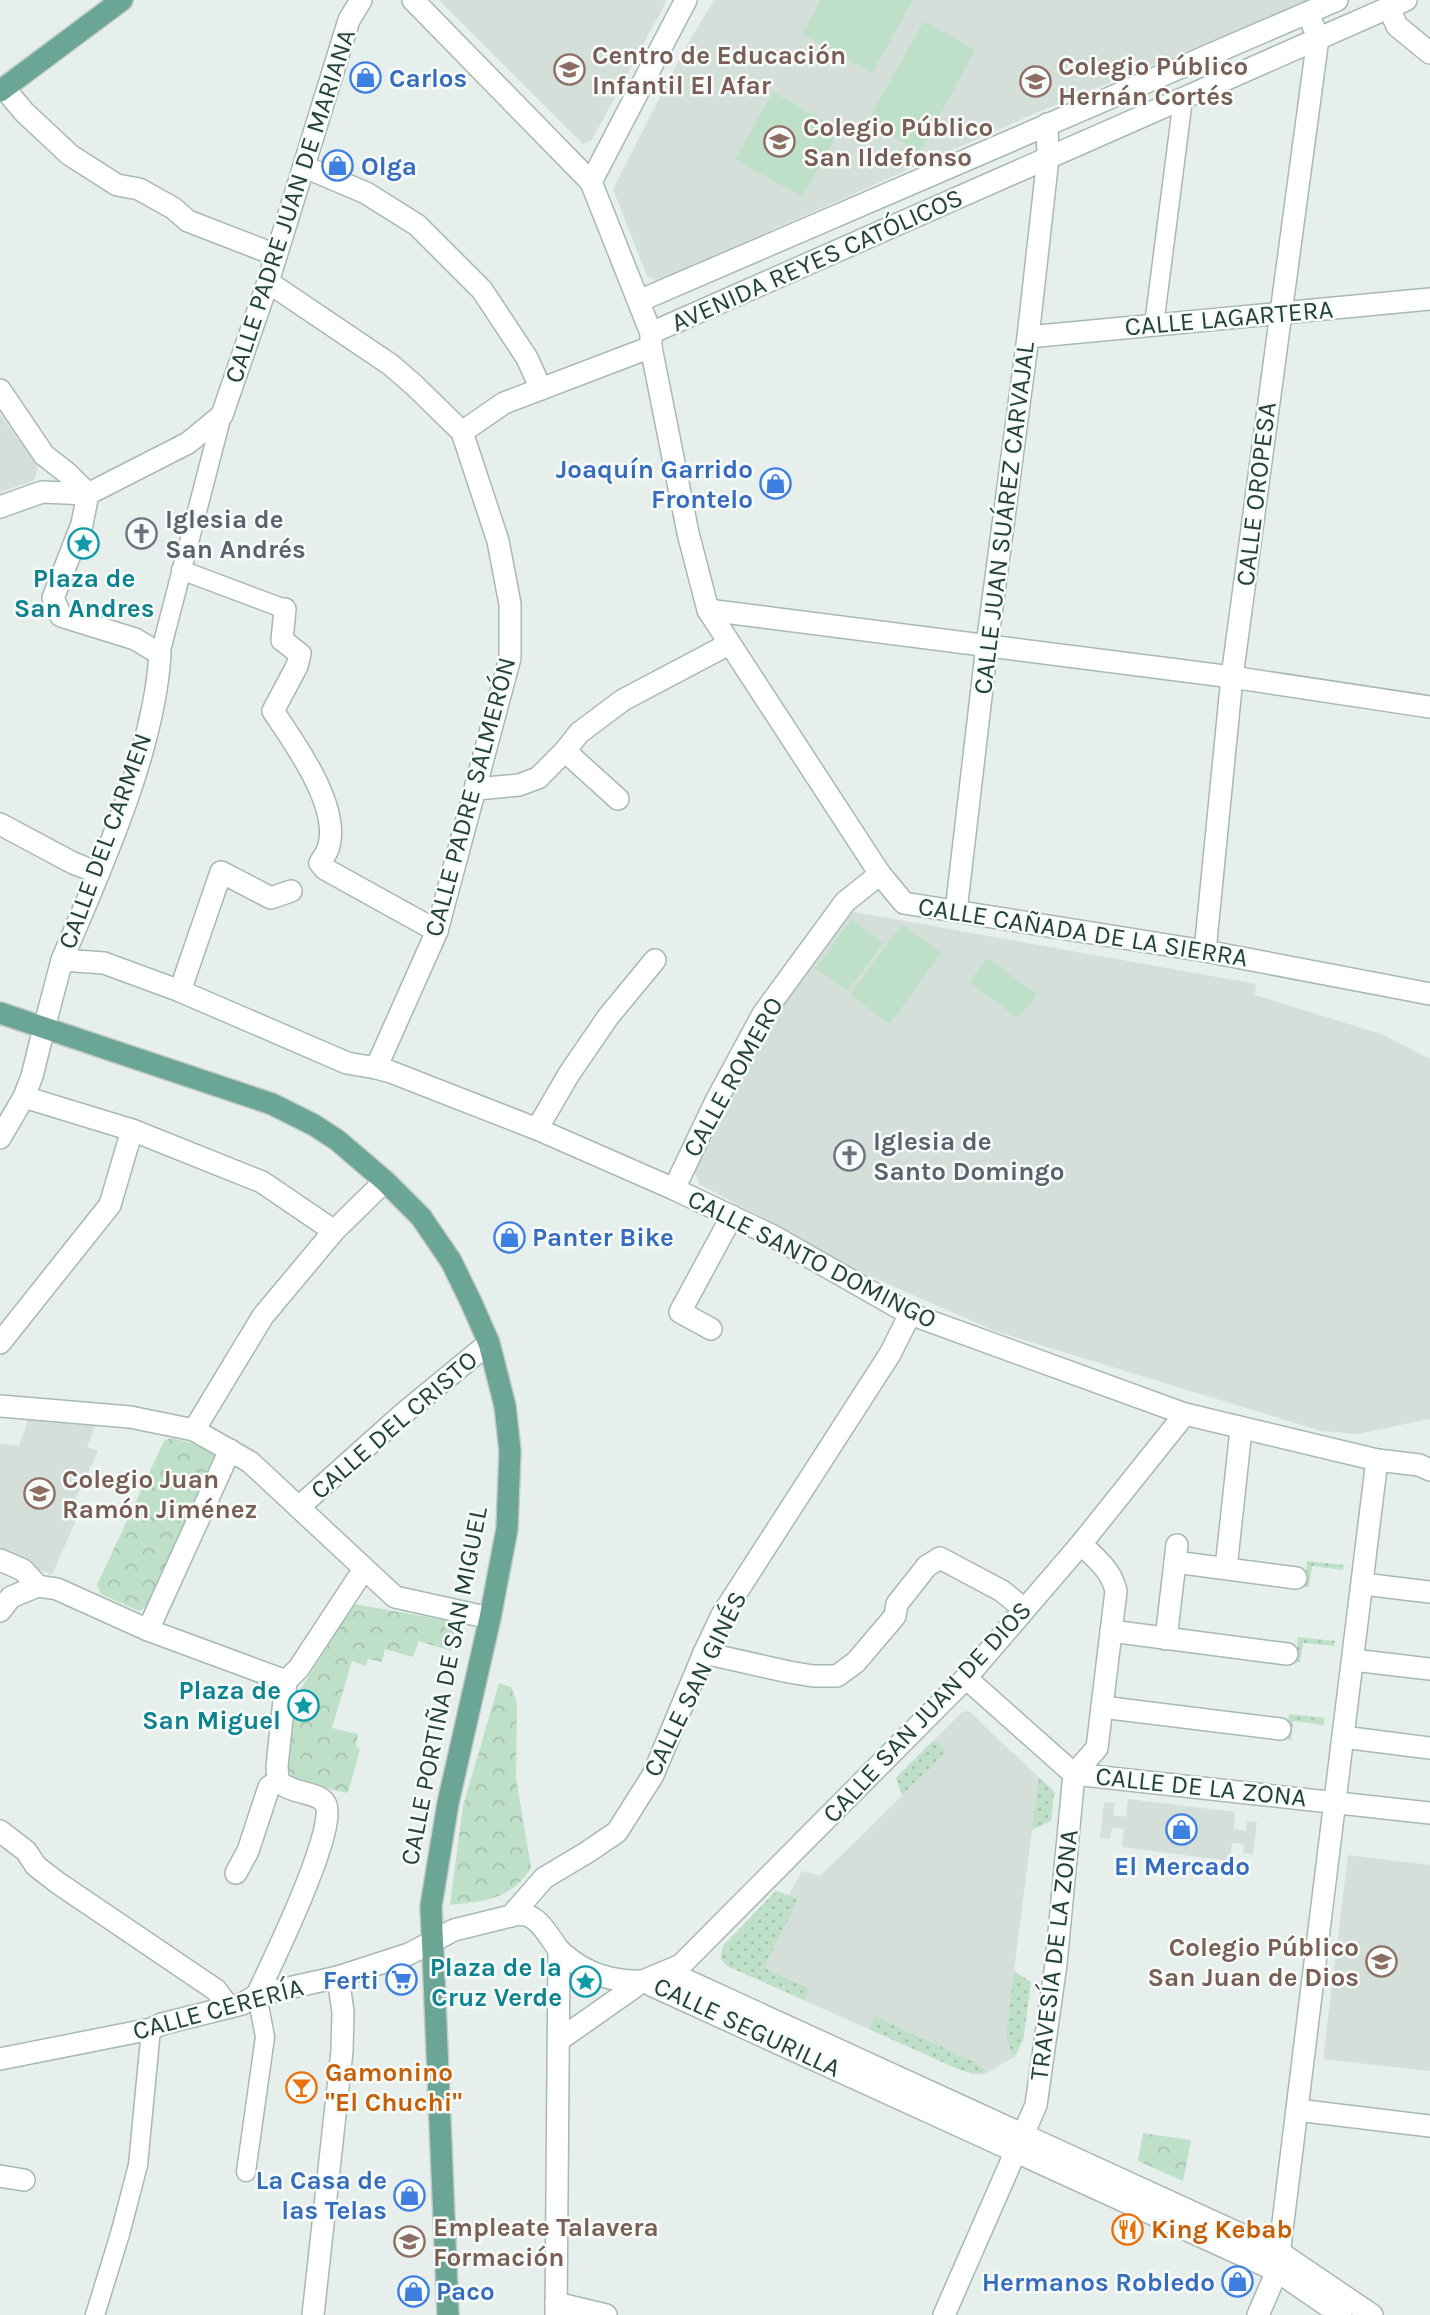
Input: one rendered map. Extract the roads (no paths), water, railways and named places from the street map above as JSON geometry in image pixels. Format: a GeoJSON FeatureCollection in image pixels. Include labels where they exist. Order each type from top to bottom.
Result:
{"type":"FeatureCollection","features":[{"type":"Feature","properties":{"kind":"main road"},"geometry":{"type":"LineString","coordinates":[[2,89],[122,0]]}},
{"type":"Feature","properties":{"kind":"main road","name":"CALLE PORTIÑA DE SAN MIGUEL"},"geometry":{"type":"LineString","coordinates":[[0,1013],[272,1104],[337,1140],[385,1181],[421,1217],[451,1261],[489,1343],[505,1406],[510,1451],[507,1530],[438,1855],[431,1906],[447,2315]]}},
{"type":"Feature","properties":{"kind":"street","name":"CALLE PADRE JUAN DE MARIANA"},"geometry":{"type":"LineString","coordinates":[[222,415],[305,167],[349,20],[361,0]]}},
{"type":"Feature","properties":{"kind":"street","name":"CALLE CAÑADA DE LA SIERRA"},"geometry":{"type":"LineString","coordinates":[[413,0],[591,182],[639,301],[651,340],[688,533],[708,610],[880,874],[904,903],[1205,951],[1430,994]]}},
{"type":"Feature","properties":{"kind":"street"},"geometry":{"type":"LineString","coordinates":[[591,182],[686,0]]}},
{"type":"Feature","properties":{"kind":"street","name":"AVENIDA REYES CATÓLICOS"},"geometry":{"type":"LineString","coordinates":[[639,301],[1337,0]]}},
{"type":"Feature","properties":{"kind":"street"},"geometry":{"type":"LineString","coordinates":[[1398,4],[1398,26],[1430,53]]}},
{"type":"Feature","properties":{"kind":"street","name":"AVENIDA REYES CATÓLICOS"},"geometry":{"type":"LineString","coordinates":[[461,432],[503,403],[651,340],[1048,158],[1398,4]]}},
{"type":"Feature","properties":{"kind":"street"},"geometry":{"type":"LineString","coordinates":[[1308,13],[1318,38]]}},
{"type":"Feature","properties":{"kind":"street","name":"CALLE OROPESA"},"geometry":{"type":"LineString","coordinates":[[1205,951],[1232,677],[1318,38]]}},
{"type":"Feature","properties":{"kind":"street"},"geometry":{"type":"LineString","coordinates":[[2,89],[70,155],[117,185],[139,189],[173,208],[188,221],[276,255]]}},
{"type":"Feature","properties":{"kind":"street"},"geometry":{"type":"LineString","coordinates":[[1153,325],[1182,99]]}},
{"type":"Feature","properties":{"kind":"street","name":"CALLE JUAN SUÁREZ CARVAJAL"},"geometry":{"type":"LineString","coordinates":[[956,911],[987,645],[1028,337],[1048,158],[1047,124]]}},
{"type":"Feature","properties":{"kind":"street"},"geometry":{"type":"LineString","coordinates":[[305,167],[366,192],[417,225],[482,290],[527,358],[541,389]]}},
{"type":"Feature","properties":{"kind":"street","name":"CALLE PADRE SALMERÓN"},"geometry":{"type":"LineString","coordinates":[[268,282],[390,365],[461,432],[498,541],[510,604],[510,658],[437,931],[376,1068]]}},
{"type":"Feature","properties":{"kind":"street","name":"CALLE LAGARTERA"},"geometry":{"type":"LineString","coordinates":[[1028,337],[1430,299]]}},
{"type":"Feature","properties":{"kind":"street"},"geometry":{"type":"LineString","coordinates":[[0,390],[44,454],[88,494]]}},
{"type":"Feature","properties":{"kind":"street"},"geometry":{"type":"LineString","coordinates":[[88,494],[82,524],[53,598],[61,616],[135,639],[160,654],[222,415]]}},
{"type":"Feature","properties":{"kind":"street"},"geometry":{"type":"LineString","coordinates":[[0,507],[42,492],[88,494],[188,443],[222,415]]}},
{"type":"Feature","properties":{"kind":"street"},"geometry":{"type":"LineString","coordinates":[[181,570],[285,608],[282,640],[300,654],[297,666],[273,711],[316,778],[331,829],[328,849],[320,863],[325,869],[437,931]]}},
{"type":"Feature","properties":{"kind":"street"},"geometry":{"type":"LineString","coordinates":[[708,610],[1232,677],[1430,707]]}},
{"type":"Feature","properties":{"kind":"street"},"geometry":{"type":"LineString","coordinates":[[476,789],[519,785],[538,778],[579,733],[623,700],[729,643]]}},
{"type":"Feature","properties":{"kind":"street","name":"CALLE DEL CARMEN"},"geometry":{"type":"LineString","coordinates":[[0,1138],[32,1076],[62,960],[99,873],[138,764],[158,678],[160,654]]}},
{"type":"Feature","properties":{"kind":"street"},"geometry":{"type":"LineString","coordinates":[[565,751],[618,799]]}},
{"type":"Feature","properties":{"kind":"street"},"geometry":{"type":"LineString","coordinates":[[0,824],[73,863],[99,873]]}},
{"type":"Feature","properties":{"kind":"street"},"geometry":{"type":"LineString","coordinates":[[180,991],[222,872],[271,898],[291,891]]}},
{"type":"Feature","properties":{"kind":"street","name":"CALLE ROMERO"},"geometry":{"type":"LineString","coordinates":[[674,1189],[716,1101],[763,1014],[845,902],[880,874]]}},
{"type":"Feature","properties":{"kind":"street"},"geometry":{"type":"LineString","coordinates":[[62,960],[104,962],[180,991],[347,1063],[376,1068]]}},
{"type":"Feature","properties":{"kind":"street"},"geometry":{"type":"LineString","coordinates":[[537,1129],[569,1074],[608,1017],[655,960]]}},
{"type":"Feature","properties":{"kind":"street","name":"CALLE SANTO DOMINGO"},"geometry":{"type":"LineString","coordinates":[[376,1068],[537,1129],[674,1189],[771,1235],[910,1314],[1185,1414],[1241,1430],[1377,1461],[1426,1463]]}},
{"type":"Feature","properties":{"kind":"street"},"geometry":{"type":"LineString","coordinates":[[23,1097],[132,1129],[262,1182],[334,1231]]}},
{"type":"Feature","properties":{"kind":"street"},"geometry":{"type":"LineString","coordinates":[[0,1343],[110,1205],[132,1129]]}},
{"type":"Feature","properties":{"kind":"street"},"geometry":{"type":"LineString","coordinates":[[194,1430],[263,1316],[334,1231],[385,1181]]}},
{"type":"Feature","properties":{"kind":"street"},"geometry":{"type":"LineString","coordinates":[[711,1329],[680,1312],[732,1216]]}},
{"type":"Feature","properties":{"kind":"street","name":"CALLE SAN GINÉS"},"geometry":{"type":"LineString","coordinates":[[511,1916],[544,1878],[617,1832],[653,1775],[722,1615],[890,1354],[910,1314]]}},
{"type":"Feature","properties":{"kind":"street","name":"CALLE DEL CRISTO"},"geometry":{"type":"LineString","coordinates":[[299,1507],[404,1413],[489,1343]]}},
{"type":"Feature","properties":{"kind":"street"},"geometry":{"type":"LineString","coordinates":[[0,1406],[130,1417],[194,1430],[250,1462],[395,1597],[490,1618]]}},
{"type":"Feature","properties":{"kind":"street","name":"CALLE SAN JUAN DE DIOS"},"geometry":{"type":"LineString","coordinates":[[643,1981],[681,1965],[966,1678],[1081,1544],[1185,1414]]}},
{"type":"Feature","properties":{"kind":"street"},"geometry":{"type":"LineString","coordinates":[[1226,1568],[1241,1430]]}},
{"type":"Feature","properties":{"kind":"street"},"geometry":{"type":"LineString","coordinates":[[148,1630],[230,1450]]}},
{"type":"Feature","properties":{"kind":"street"},"geometry":{"type":"LineString","coordinates":[[1258,2315],[1278,2262],[1377,1461]]}},
{"type":"Feature","properties":{"kind":"street"},"geometry":{"type":"LineString","coordinates":[[1074,1774],[1097,1748],[1116,1591],[1113,1577],[1081,1544]]}},
{"type":"Feature","properties":{"kind":"street"},"geometry":{"type":"LineString","coordinates":[[1166,1639],[1176,1553],[1226,1568],[1296,1577]]}},
{"type":"Feature","properties":{"kind":"street"},"geometry":{"type":"LineString","coordinates":[[704,1653],[789,1672],[836,1676],[856,1662],[895,1616],[897,1604],[927,1566],[940,1559],[1002,1591],[1024,1609]]}},
{"type":"Feature","properties":{"kind":"street"},"geometry":{"type":"LineString","coordinates":[[0,1560],[23,1570],[38,1586]]}},
{"type":"Feature","properties":{"kind":"street"},"geometry":{"type":"LineString","coordinates":[[246,2172],[265,2037],[257,1996],[309,1879],[328,1819],[327,1805],[320,1797],[287,1789],[278,1781],[277,1766],[286,1681],[299,1668],[364,1569]]}},
{"type":"Feature","properties":{"kind":"street"},"geometry":{"type":"LineString","coordinates":[[1363,1584],[1430,1592]]}},
{"type":"Feature","properties":{"kind":"street"},"geometry":{"type":"LineString","coordinates":[[0,1611],[11,1597],[38,1586],[57,1589],[148,1630],[286,1681]]}},
{"type":"Feature","properties":{"kind":"street"},"geometry":{"type":"LineString","coordinates":[[1111,1631],[1287,1654]]}},
{"type":"Feature","properties":{"kind":"street"},"geometry":{"type":"LineString","coordinates":[[1353,1660],[1430,1669]]}},
{"type":"Feature","properties":{"kind":"street","name":"CALLE DE LA ZONA"},"geometry":{"type":"LineString","coordinates":[[966,1678],[1074,1774],[1430,1813]]}},
{"type":"Feature","properties":{"kind":"street"},"geometry":{"type":"LineString","coordinates":[[1102,1707],[1280,1729]]}},
{"type":"Feature","properties":{"kind":"street"},"geometry":{"type":"LineString","coordinates":[[1343,1737],[1430,1748]]}},
{"type":"Feature","properties":{"kind":"street","name":"TRAVESÍA DE LA ZONA"},"geometry":{"type":"LineString","coordinates":[[943,2315],[1036,2105],[1056,1964],[1074,1774]]}},
{"type":"Feature","properties":{"kind":"street"},"geometry":{"type":"LineString","coordinates":[[236,1873],[248,1851],[269,1787],[278,1781]]}},
{"type":"Feature","properties":{"kind":"street"},"geometry":{"type":"LineString","coordinates":[[0,1831],[26,1851],[36,1866],[58,1883],[216,1990],[228,2006]]}},
{"type":"Feature","properties":{"kind":"street"},"geometry":{"type":"LineString","coordinates":[[432,1943],[454,1930],[525,1914],[536,1919],[569,1960],[593,1974],[626,1982],[643,1981]]}},
{"type":"Feature","properties":{"kind":"street","name":"CALLE CERERÍA"},"geometry":{"type":"LineString","coordinates":[[0,2059],[151,2029],[242,2004],[257,1996],[338,1977],[409,1954],[432,1943]]}},
{"type":"Feature","properties":{"kind":"street"},"geometry":{"type":"LineString","coordinates":[[559,1950],[556,2309],[606,2315]]}},
{"type":"Feature","properties":{"kind":"street"},"geometry":{"type":"LineString","coordinates":[[313,2315],[342,2051],[343,2012],[338,1977]]}},
{"type":"Feature","properties":{"kind":"street"},"geometry":{"type":"LineString","coordinates":[[559,2040],[643,1981]]}},
{"type":"Feature","properties":{"kind":"street","name":"CALLE SEGURILLA"},"geometry":{"type":"LineString","coordinates":[[643,1981],[1020,2142],[1278,2262],[1372,2315]]}},
{"type":"Feature","properties":{"kind":"street"},"geometry":{"type":"LineString","coordinates":[[95,2315],[138,2165],[151,2029]]}},
{"type":"Feature","properties":{"kind":"street"},"geometry":{"type":"LineString","coordinates":[[1297,2110],[1430,2126]]}},
{"type":"Feature","properties":{"kind":"street"},"geometry":{"type":"LineString","coordinates":[[0,2176],[24,2180]]}},
{"type":"Feature","properties":{"kind":"street","name":"CALLE SEGURILLA"},"geometry":{"type":"LineString","coordinates":[[1278,2262],[1341,2315]]}},
{"type":"Feature","properties":{"kind":"place","name":"Centro de Educación Infantil El Afar"},"geometry":{"type":"Point","coordinates":[569,70]}},
{"type":"Feature","properties":{"kind":"place","name":"Carlos"},"geometry":{"type":"Point","coordinates":[366,78]}},
{"type":"Feature","properties":{"kind":"place","name":"Colegio Público Hernán Cortés"},"geometry":{"type":"Point","coordinates":[1035,81]}},
{"type":"Feature","properties":{"kind":"place","name":"Colegio Público San Ildefonso"},"geometry":{"type":"Point","coordinates":[780,142]}},
{"type":"Feature","properties":{"kind":"place","name":"Olga"},"geometry":{"type":"Point","coordinates":[338,166]}},
{"type":"Feature","properties":{"kind":"place","name":"Joaquín Garrido Frontelo"},"geometry":{"type":"Point","coordinates":[776,484]}},
{"type":"Feature","properties":{"kind":"place","name":"Iglesia de San Andrés"},"geometry":{"type":"Point","coordinates":[142,534]}},
{"type":"Feature","properties":{"kind":"place","name":"Plaza de San Andres"},"geometry":{"type":"Point","coordinates":[84,543]}},
{"type":"Feature","properties":{"kind":"place","name":"Iglesia de Santo Domingo"},"geometry":{"type":"Point","coordinates":[850,1156]}},
{"type":"Feature","properties":{"kind":"place","name":"Panter Bike"},"geometry":{"type":"Point","coordinates":[509,1237]}},
{"type":"Feature","properties":{"kind":"place","name":"Colegio Juan Ramón Jiménez"},"geometry":{"type":"Point","coordinates":[39,1494]}},
{"type":"Feature","properties":{"kind":"place","name":"Plaza de San Miguel"},"geometry":{"type":"Point","coordinates":[304,1705]}},
{"type":"Feature","properties":{"kind":"place","name":"El Mercado"},"geometry":{"type":"Point","coordinates":[1182,1830]}},
{"type":"Feature","properties":{"kind":"place","name":"Colegio Público San Juan de Dios"},"geometry":{"type":"Point","coordinates":[1382,1962]}},
{"type":"Feature","properties":{"kind":"place","name":"Ferti"},"geometry":{"type":"Point","coordinates":[402,1980]}},
{"type":"Feature","properties":{"kind":"place","name":"Plaza de la Cruz Verde"},"geometry":{"type":"Point","coordinates":[585,1982]}},
{"type":"Feature","properties":{"kind":"place","name":"Gamonino \"El Chuchi\""},"geometry":{"type":"Point","coordinates":[302,2087]}},
{"type":"Feature","properties":{"kind":"place","name":"La Casa de las Telas"},"geometry":{"type":"Point","coordinates":[410,2195]}},
{"type":"Feature","properties":{"kind":"place","name":"King Kebab"},"geometry":{"type":"Point","coordinates":[1128,2229]}},
{"type":"Feature","properties":{"kind":"place","name":"Empleate Talavera Formación"},"geometry":{"type":"Point","coordinates":[410,2242]}},
{"type":"Feature","properties":{"kind":"place","name":"Hermanos Robledo"},"geometry":{"type":"Point","coordinates":[1238,2282]}},
{"type":"Feature","properties":{"kind":"place","name":"Paco"},"geometry":{"type":"Point","coordinates":[413,2291]}}]}
